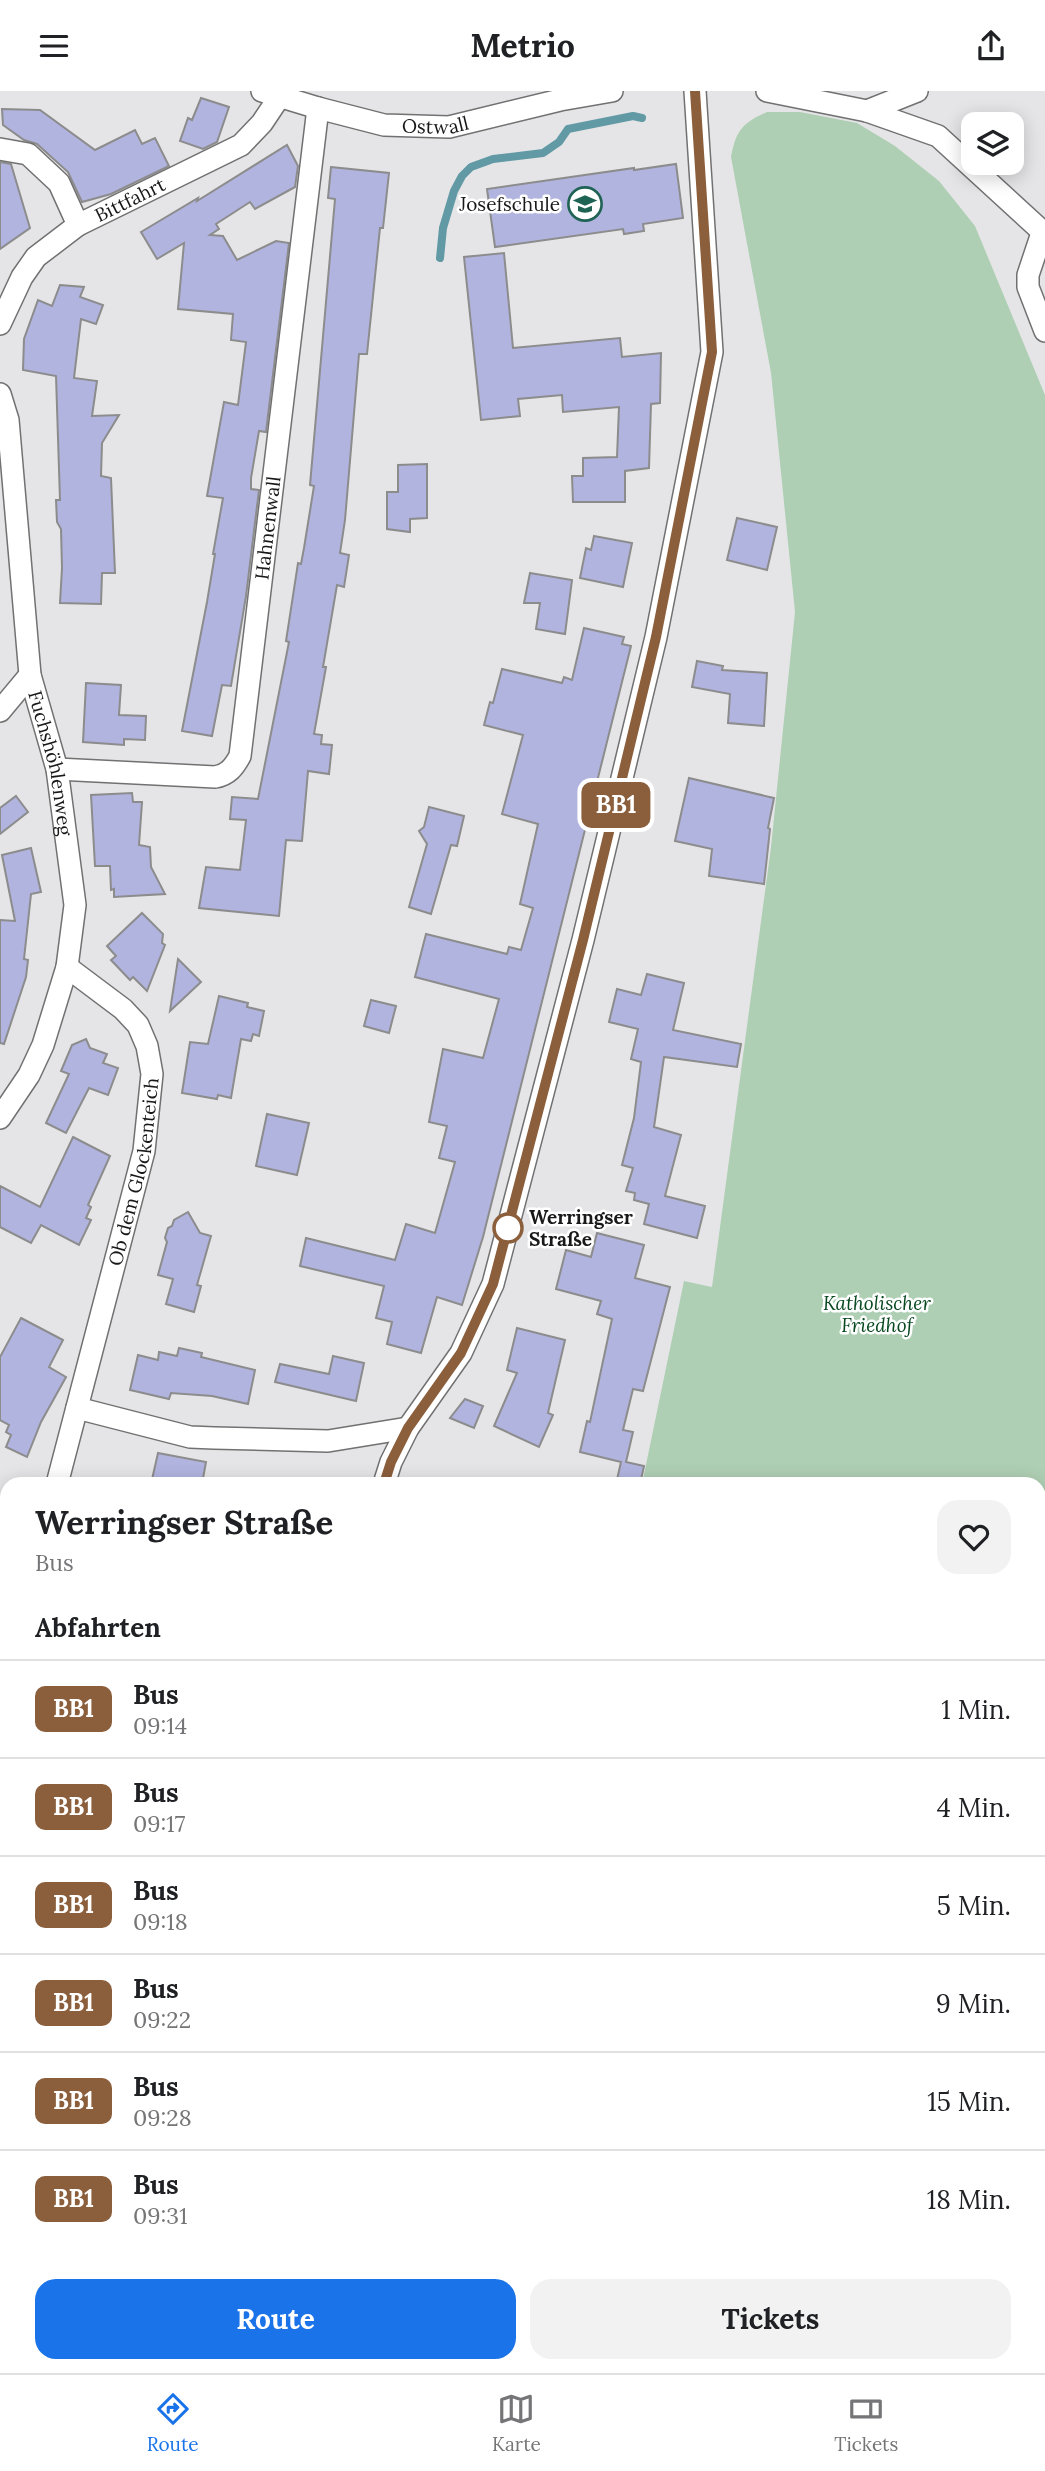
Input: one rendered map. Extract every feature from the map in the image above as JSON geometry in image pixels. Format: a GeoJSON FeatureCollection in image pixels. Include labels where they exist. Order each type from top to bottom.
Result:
{"type":"FeatureCollection","features":[{"type":"Feature","properties":{"kind":"street","name":"Ostwall"},"geometry":{"type":"LineString","coordinates":[[271,94],[384,125],[449,127],[566,95],[612,91]]}},
{"type":"Feature","properties":{"kind":"street"},"geometry":{"type":"LineString","coordinates":[[386,1477],[408,1428],[461,1353],[493,1284],[583,940],[656,637],[712,352],[695,91]]}},
{"type":"Feature","properties":{"kind":"street"},"geometry":{"type":"LineString","coordinates":[[767,91],[867,111],[938,136],[1044,234],[1028,275],[1028,288],[1045,331]]}},
{"type":"Feature","properties":{"kind":"street"},"geometry":{"type":"LineString","coordinates":[[867,111],[917,91]]}},
{"type":"Feature","properties":{"kind":"street","name":"Bittfahrt"},"geometry":{"type":"LineString","coordinates":[[0,324],[22,277],[36,257],[78,225],[241,145],[262,123],[271,94]]}},
{"type":"Feature","properties":{"kind":"street","name":"Hahnenwall"},"geometry":{"type":"LineString","coordinates":[[57,769],[215,777],[223,776],[240,756],[318,108]]}},
{"type":"Feature","properties":{"kind":"street"},"geometry":{"type":"LineString","coordinates":[[0,149],[28,154],[59,183],[78,225]]}},
{"type":"Feature","properties":{"kind":"street","name":"Fuchshöhlenweg"},"geometry":{"type":"LineString","coordinates":[[0,394],[8,420],[30,675],[57,769],[75,905],[67,967],[43,1045],[29,1075],[0,1118]]}},
{"type":"Feature","properties":{"kind":"street"},"geometry":{"type":"LineString","coordinates":[[0,711],[30,675]]}},
{"type":"Feature","properties":{"kind":"street","name":"Ob dem Glockenteich"},"geometry":{"type":"LineString","coordinates":[[59,1477],[144,1151],[152,1074],[147,1047],[138,1025],[123,1009],[67,967]]}},
{"type":"Feature","properties":{"kind":"street"},"geometry":{"type":"LineString","coordinates":[[77,1408],[190,1437],[214,1439],[328,1441],[408,1428]]}},
{"type":"Feature","properties":{"kind":"green space","name":"Katholischer Friedhof"},"geometry":{"type":"Polygon","coordinates":[[[767,112],[800,112],[857,123],[895,146],[939,181],[975,226],[1045,395],[1045,1477],[643,1477],[684,1281],[712,1287],[771,847],[795,612],[771,373],[731,157],[738,134],[752,120],[767,112]]]}},
{"type":"Feature","properties":{"kind":"building"},"geometry":{"type":"Polygon","coordinates":[[[201,98],[229,107],[217,142],[203,149],[180,141],[188,118],[192,120],[201,98]]]}},
{"type":"Feature","properties":{"kind":"building"},"geometry":{"type":"Polygon","coordinates":[[[2,109],[40,110],[95,150],[135,130],[142,144],[155,138],[169,166],[111,194],[82,202],[68,172],[37,144],[24,140],[3,125],[2,109]]]}},
{"type":"Feature","properties":{"kind":"building"},"geometry":{"type":"Polygon","coordinates":[[[287,145],[298,166],[295,187],[255,209],[250,202],[216,224],[219,229],[210,235],[223,236],[237,260],[276,241],[289,243],[266,432],[259,431],[251,478],[251,489],[259,490],[246,596],[231,686],[222,685],[212,736],[182,731],[207,602],[223,498],[207,496],[224,402],[238,405],[246,342],[231,340],[233,314],[178,309],[184,243],[157,259],[141,232],[287,145]]]}},
{"type":"Feature","properties":{"kind":"building"},"geometry":{"type":"Polygon","coordinates":[[[0,162],[11,164],[30,228],[0,249],[0,162]]]}},
{"type":"Feature","properties":{"kind":"building","name":"Josefschule"},"geometry":{"type":"Polygon","coordinates":[[[676,164],[683,218],[643,224],[644,231],[624,234],[623,229],[495,247],[487,189],[676,164]]]}},
{"type":"Feature","properties":{"kind":"building"},"geometry":{"type":"Polygon","coordinates":[[[331,167],[389,173],[383,228],[380,228],[367,354],[359,354],[340,553],[349,555],[344,587],[337,585],[314,734],[322,735],[321,744],[332,745],[329,774],[308,771],[302,841],[286,840],[279,916],[199,908],[206,867],[240,870],[246,820],[230,819],[232,797],[258,799],[289,642],[286,641],[298,563],[301,564],[314,486],[310,485],[335,199],[328,198],[331,167]]]}},
{"type":"Feature","properties":{"kind":"building"},"geometry":{"type":"Polygon","coordinates":[[[504,253],[513,348],[620,338],[622,357],[661,353],[660,403],[651,404],[649,468],[625,471],[625,502],[573,502],[572,476],[583,476],[583,458],[617,457],[619,407],[563,412],[562,395],[518,399],[520,416],[481,420],[464,257],[504,253]]]}},
{"type":"Feature","properties":{"kind":"building"},"geometry":{"type":"Polygon","coordinates":[[[60,285],[84,287],[80,297],[103,305],[96,324],[81,319],[74,378],[97,381],[92,416],[119,415],[102,443],[101,476],[111,478],[115,573],[102,573],[101,604],[60,603],[62,568],[61,529],[57,522],[56,500],[60,500],[56,376],[23,370],[24,339],[38,300],[52,306],[60,285]]]}},
{"type":"Feature","properties":{"kind":"building"},"geometry":{"type":"Polygon","coordinates":[[[427,464],[427,518],[410,519],[410,532],[387,529],[387,492],[398,492],[398,465],[427,464]]]}},
{"type":"Feature","properties":{"kind":"building"},"geometry":{"type":"Polygon","coordinates":[[[737,518],[777,527],[767,570],[727,560],[737,518]]]}},
{"type":"Feature","properties":{"kind":"building"},"geometry":{"type":"Polygon","coordinates":[[[594,536],[632,543],[623,587],[580,578],[586,548],[591,550],[594,536]]]}},
{"type":"Feature","properties":{"kind":"building"},"geometry":{"type":"Polygon","coordinates":[[[530,573],[572,580],[565,634],[536,629],[540,603],[524,603],[530,573]]]}},
{"type":"Feature","properties":{"kind":"building"},"geometry":{"type":"Polygon","coordinates":[[[584,628],[624,637],[622,644],[631,646],[483,1237],[462,1305],[437,1297],[421,1353],[387,1344],[392,1322],[376,1318],[384,1286],[300,1266],[306,1238],[395,1260],[406,1224],[435,1233],[455,1162],[439,1158],[447,1126],[429,1122],[443,1049],[483,1058],[499,999],[415,977],[426,934],[507,954],[509,947],[521,950],[533,908],[520,904],[538,824],[502,814],[523,735],[484,725],[502,669],[562,683],[564,677],[572,680],[584,628]]]}},
{"type":"Feature","properties":{"kind":"building"},"geometry":{"type":"Polygon","coordinates":[[[697,661],[723,666],[722,670],[767,673],[764,726],[728,723],[730,694],[692,687],[697,661]]]}},
{"type":"Feature","properties":{"kind":"building"},"geometry":{"type":"Polygon","coordinates":[[[86,683],[121,685],[119,715],[146,716],[145,740],[124,739],[124,745],[83,742],[86,683]]]}},
{"type":"Feature","properties":{"kind":"building"},"geometry":{"type":"Polygon","coordinates":[[[689,778],[774,798],[768,828],[764,884],[709,876],[712,849],[675,841],[689,778]]]}},
{"type":"Feature","properties":{"kind":"building"},"geometry":{"type":"Polygon","coordinates":[[[132,793],[133,802],[142,802],[139,845],[150,847],[151,867],[165,894],[114,897],[110,866],[95,866],[91,795],[132,793]]]}},
{"type":"Feature","properties":{"kind":"building"},"geometry":{"type":"Polygon","coordinates":[[[16,796],[28,812],[0,834],[0,808],[16,796]]]}},
{"type":"Feature","properties":{"kind":"building"},"geometry":{"type":"Polygon","coordinates":[[[429,807],[464,816],[457,846],[451,845],[431,914],[409,907],[427,844],[419,831],[424,827],[429,807]]]}},
{"type":"Feature","properties":{"kind":"building"},"geometry":{"type":"Polygon","coordinates":[[[31,848],[41,892],[31,894],[24,959],[28,960],[26,977],[4,1044],[0,1043],[0,920],[15,921],[2,855],[31,848]]]}},
{"type":"Feature","properties":{"kind":"building"},"geometry":{"type":"Polygon","coordinates":[[[142,913],[163,934],[162,943],[165,945],[147,991],[133,977],[130,980],[111,960],[116,956],[107,946],[142,913]]]}},
{"type":"Feature","properties":{"kind":"building"},"geometry":{"type":"Polygon","coordinates":[[[178,959],[201,982],[170,1011],[178,959]]]}},
{"type":"Feature","properties":{"kind":"building"},"geometry":{"type":"Polygon","coordinates":[[[647,974],[684,983],[673,1030],[741,1044],[737,1067],[664,1057],[654,1127],[681,1135],[665,1196],[705,1206],[697,1238],[644,1224],[649,1204],[634,1200],[635,1193],[626,1191],[633,1168],[622,1165],[634,1118],[641,1062],[631,1059],[638,1029],[609,1022],[617,989],[641,995],[647,974]]]}},
{"type":"Feature","properties":{"kind":"building"},"geometry":{"type":"Polygon","coordinates":[[[219,996],[248,1003],[247,1007],[264,1011],[259,1036],[253,1034],[251,1041],[241,1039],[231,1098],[218,1095],[217,1099],[182,1093],[190,1042],[208,1044],[219,996]]]}},
{"type":"Feature","properties":{"kind":"building"},"geometry":{"type":"Polygon","coordinates":[[[371,1000],[396,1006],[389,1033],[364,1026],[371,1000]]]}},
{"type":"Feature","properties":{"kind":"building"},"geometry":{"type":"Polygon","coordinates":[[[86,1039],[90,1048],[107,1054],[103,1063],[118,1068],[108,1095],[89,1088],[66,1133],[46,1123],[69,1074],[61,1071],[72,1045],[86,1039]]]}},
{"type":"Feature","properties":{"kind":"building"},"geometry":{"type":"Polygon","coordinates":[[[267,1114],[309,1123],[297,1175],[256,1166],[267,1114]]]}},
{"type":"Feature","properties":{"kind":"building"},"geometry":{"type":"Polygon","coordinates":[[[73,1137],[110,1156],[88,1205],[91,1207],[86,1218],[91,1220],[79,1245],[41,1225],[31,1243],[0,1227],[0,1186],[40,1207],[73,1137]]]}},
{"type":"Feature","properties":{"kind":"building"},"geometry":{"type":"Polygon","coordinates":[[[188,1212],[200,1233],[211,1236],[197,1285],[201,1286],[194,1312],[166,1304],[173,1279],[158,1275],[168,1228],[174,1220],[188,1212]]]}},
{"type":"Feature","properties":{"kind":"building"},"geometry":{"type":"Polygon","coordinates":[[[597,1233],[644,1245],[635,1278],[670,1287],[643,1391],[633,1389],[623,1430],[633,1432],[626,1462],[644,1466],[642,1477],[618,1477],[621,1462],[580,1452],[587,1421],[590,1422],[612,1319],[597,1314],[601,1301],[556,1289],[566,1250],[591,1257],[597,1233]]]}},
{"type":"Feature","properties":{"kind":"building"},"geometry":{"type":"Polygon","coordinates":[[[21,1318],[63,1340],[49,1367],[66,1377],[41,1422],[27,1457],[6,1447],[11,1435],[6,1432],[9,1425],[0,1420],[0,1357],[21,1318]]]}},
{"type":"Feature","properties":{"kind":"building"},"geometry":{"type":"Polygon","coordinates":[[[517,1328],[565,1340],[548,1413],[553,1415],[539,1447],[494,1426],[517,1373],[507,1370],[517,1328]]]}},
{"type":"Feature","properties":{"kind":"building"},"geometry":{"type":"Polygon","coordinates":[[[179,1348],[202,1353],[201,1357],[255,1370],[248,1404],[212,1396],[171,1393],[169,1399],[130,1390],[138,1355],[158,1360],[159,1352],[177,1356],[179,1348]]]}},
{"type":"Feature","properties":{"kind":"building"},"geometry":{"type":"Polygon","coordinates":[[[333,1356],[364,1363],[356,1401],[275,1382],[280,1364],[329,1374],[333,1356]]]}},
{"type":"Feature","properties":{"kind":"building"},"geometry":{"type":"Polygon","coordinates":[[[465,1399],[483,1406],[474,1428],[450,1418],[465,1399]]]}},
{"type":"Feature","properties":{"kind":"building"},"geometry":{"type":"Polygon","coordinates":[[[158,1453],[206,1462],[203,1477],[153,1477],[158,1453]]]}},
{"type":"Feature","properties":{"kind":"waterway"},"geometry":{"type":"LineString","coordinates":[[440,258],[443,228],[454,191],[462,176],[471,167],[493,159],[543,153],[559,142],[568,129],[633,116],[642,118]]}},
{"type":"Feature","properties":{"kind":"bus line","name":"BB1"},"geometry":{"type":"LineString","coordinates":[[386,1477],[408,1428],[461,1353],[493,1284],[583,940],[656,637],[712,352],[695,91]]}},
{"type":"Feature","properties":{"kind":"place","name":"Josefschule"},"geometry":{"type":"Point","coordinates":[585,204]}},
{"type":"Feature","properties":{"kind":"place","name":"Werringser Straße"},"geometry":{"type":"Point","coordinates":[508,1228]}}]}
